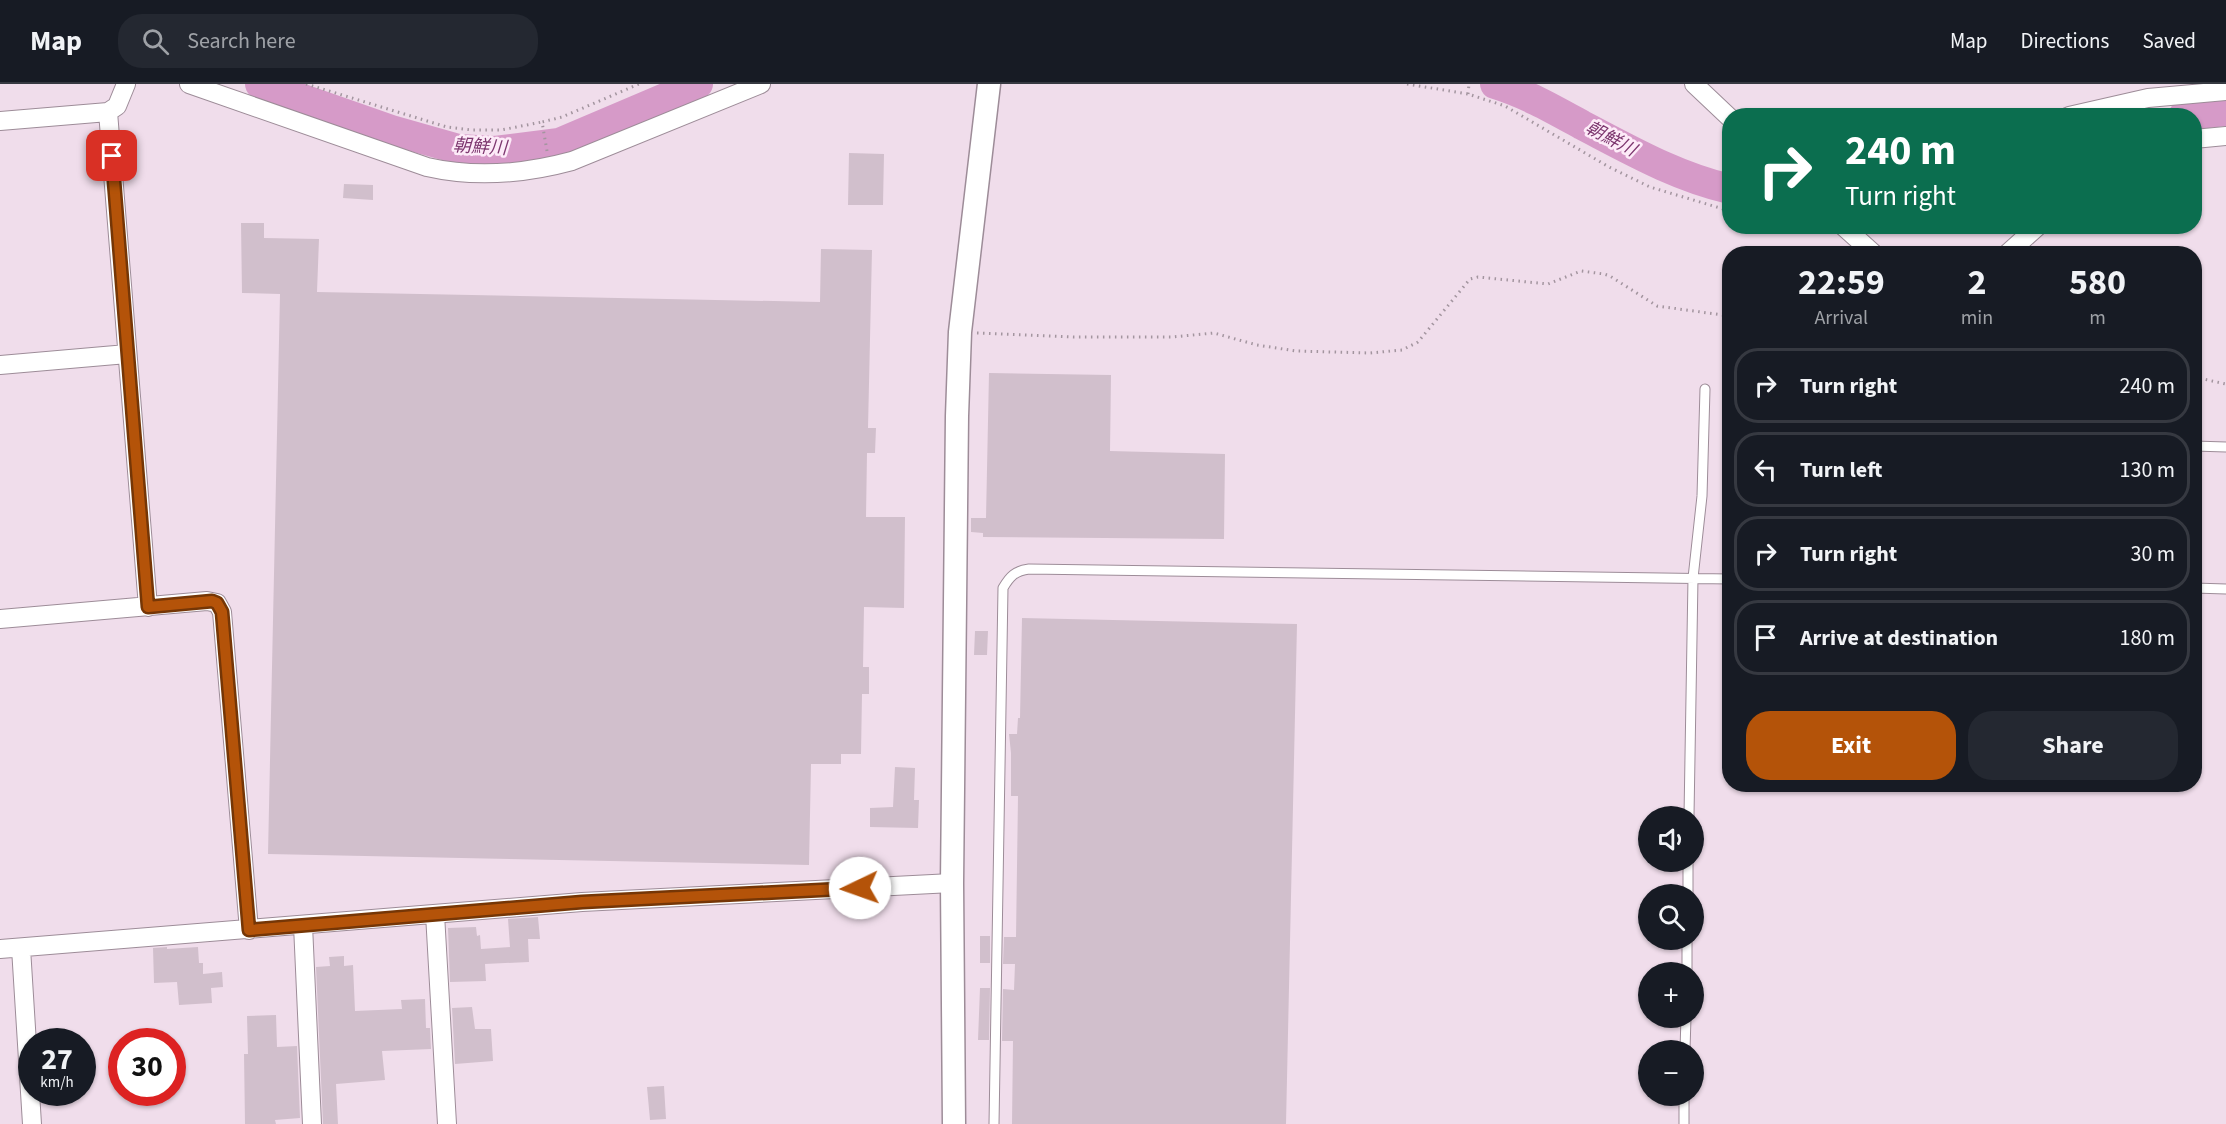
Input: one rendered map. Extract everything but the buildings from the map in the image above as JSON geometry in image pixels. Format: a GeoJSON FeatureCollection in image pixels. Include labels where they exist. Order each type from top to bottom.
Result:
{"type":"FeatureCollection","features":[{"type":"Feature","properties":{"kind":"street"},"geometry":{"type":"LineString","coordinates":[[0,121],[108,112],[117,106],[126,84]]}},
{"type":"Feature","properties":{"kind":"street"},"geometry":{"type":"LineString","coordinates":[[189,84],[427,166],[448,172],[488,174],[515,173],[572,161],[761,84]]}},
{"type":"Feature","properties":{"kind":"street"},"geometry":{"type":"LineString","coordinates":[[954,1124],[952,883],[957,416],[960,332],[989,84]]}},
{"type":"Feature","properties":{"kind":"street"},"geometry":{"type":"LineString","coordinates":[[1694,84],[1722,110]]}},
{"type":"Feature","properties":{"kind":"street"},"geometry":{"type":"LineString","coordinates":[[2104,108],[2148,98],[2226,91]]}},
{"type":"Feature","properties":{"kind":"street"},"geometry":{"type":"LineString","coordinates":[[108,112],[148,607]]}},
{"type":"Feature","properties":{"kind":"street"},"geometry":{"type":"LineString","coordinates":[[2202,138],[2226,136]]}},
{"type":"Feature","properties":{"kind":"street"},"geometry":{"type":"LineString","coordinates":[[1852,234],[1865,246]]}},
{"type":"Feature","properties":{"kind":"street"},"geometry":{"type":"LineString","coordinates":[[2016,246],[2029,234]]}},
{"type":"Feature","properties":{"kind":"street"},"geometry":{"type":"LineString","coordinates":[[0,364],[127,354]]}},
{"type":"Feature","properties":{"kind":"street"},"geometry":{"type":"LineString","coordinates":[[0,619],[212,601],[217,603],[222,612],[249,930]]}},
{"type":"Feature","properties":{"kind":"street"},"geometry":{"type":"LineString","coordinates":[[0,949],[582,902],[952,883]]}},
{"type":"Feature","properties":{"kind":"street"},"geometry":{"type":"LineString","coordinates":[[435,914],[447,1124]]}},
{"type":"Feature","properties":{"kind":"street"},"geometry":{"type":"LineString","coordinates":[[303,925],[312,1124]]}},
{"type":"Feature","properties":{"kind":"street"},"geometry":{"type":"LineString","coordinates":[[21,948],[32,1124]]}},
{"type":"Feature","properties":{"kind":"lane"},"geometry":{"type":"LineString","coordinates":[[1689,806],[1693,578],[1702,496],[1705,389]]}},
{"type":"Feature","properties":{"kind":"lane"},"geometry":{"type":"LineString","coordinates":[[2202,446],[2226,447]]}},
{"type":"Feature","properties":{"kind":"lane"},"geometry":{"type":"LineString","coordinates":[[994,1124],[1003,588],[1011,576],[1019,570],[1722,579]]}},
{"type":"Feature","properties":{"kind":"lane"},"geometry":{"type":"LineString","coordinates":[[2202,588],[2226,589]]}},
{"type":"Feature","properties":{"kind":"lane"},"geometry":{"type":"LineString","coordinates":[[1684,1106],[1684,1124]]}},
{"type":"Feature","properties":{"kind":"path"},"geometry":{"type":"LineString","coordinates":[[306,84],[447,126],[472,130],[501,130],[543,124],[639,84]]}},
{"type":"Feature","properties":{"kind":"path"},"geometry":{"type":"LineString","coordinates":[[1407,84],[1468,92],[1505,106],[1609,167],[1650,187],[1722,209]]}},
{"type":"Feature","properties":{"kind":"path"},"geometry":{"type":"LineString","coordinates":[[1468,92],[1469,84]]}},
{"type":"Feature","properties":{"kind":"path"},"geometry":{"type":"LineString","coordinates":[[543,124],[548,161]]}},
{"type":"Feature","properties":{"kind":"path"},"geometry":{"type":"LineString","coordinates":[[960,332],[1073,338],[1172,337],[1214,333],[1257,345],[1296,351],[1370,353],[1391,351],[1411,347],[1418,342],[1470,279],[1478,277],[1548,284],[1581,271],[1610,276],[1657,306],[1722,315]]}},
{"type":"Feature","properties":{"kind":"path"},"geometry":{"type":"LineString","coordinates":[[2202,379],[2226,384]]}},
{"type":"Feature","properties":{"kind":"waterway","name":"朝鮮川"},"geometry":{"type":"LineString","coordinates":[[260,84],[391,130],[458,149],[495,151],[559,143],[698,84]]}},
{"type":"Feature","properties":{"kind":"waterway","name":"朝鮮川"},"geometry":{"type":"LineString","coordinates":[[1495,84],[1540,102],[1654,162],[1722,187]]}},
{"type":"Feature","properties":{"kind":"waterway","name":"朝鮮川"},"geometry":{"type":"LineString","coordinates":[[2202,114],[2226,111]]}},
{"type":"Feature","properties":{"kind":"route"},"geometry":{"type":"LineString","coordinates":[[112,156],[148,607],[212,601],[217,603],[222,612],[249,930],[582,902],[860,888]]}}]}
